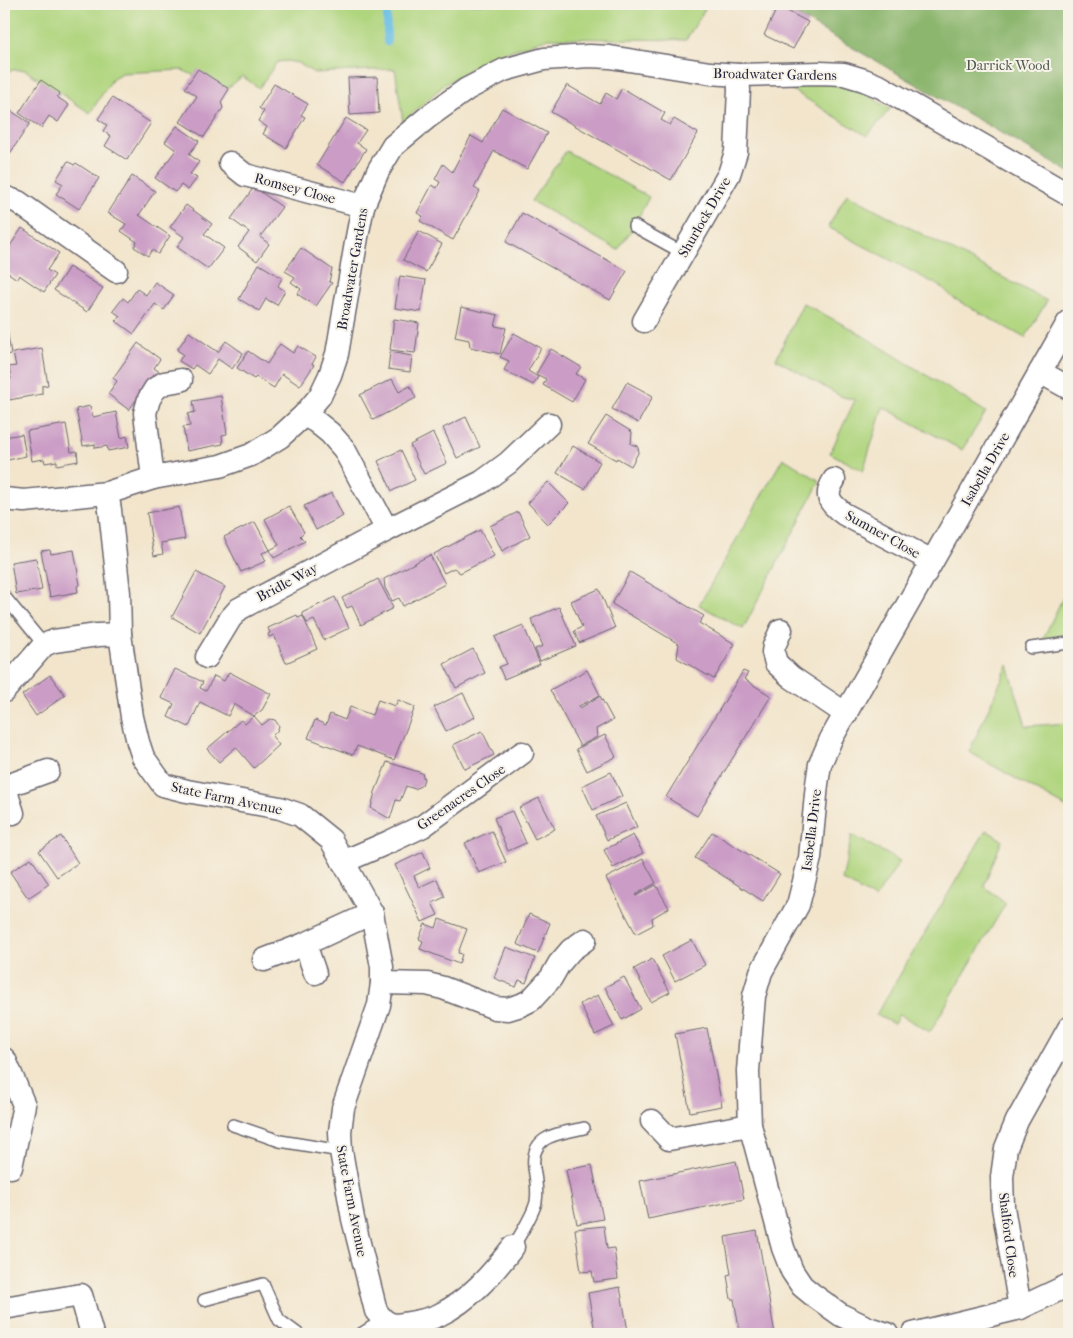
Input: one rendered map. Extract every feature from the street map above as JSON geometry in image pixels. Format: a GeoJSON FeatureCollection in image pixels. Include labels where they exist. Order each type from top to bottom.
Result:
{"type":"FeatureCollection","features":[{"type":"Feature","properties":{"kind":"street","name":"Broadwater Gardens"},"geometry":{"type":"LineString","coordinates":[[4,499],[24,501],[107,492],[153,478],[220,466],[251,455],[280,437],[304,415],[320,396],[330,375],[337,354],[363,206],[378,171],[393,146],[428,117],[467,89],[504,70],[544,60],[588,56],[610,57],[710,74],[738,76],[844,74],[881,88],[1069,195]]}},
{"type":"Feature","properties":{"kind":"street","name":"Shurlock Drive"},"geometry":{"type":"LineString","coordinates":[[644,321],[729,174],[736,152],[738,76]]}},
{"type":"Feature","properties":{"kind":"street","name":"Romsey Close"},"geometry":{"type":"LineString","coordinates":[[230,163],[245,175],[363,206]]}},
{"type":"Feature","properties":{"kind":"street"},"geometry":{"type":"LineString","coordinates":[[4,196],[18,202],[116,271]]}},
{"type":"Feature","properties":{"kind":"street","name":"Isabella Drive"},"geometry":{"type":"LineString","coordinates":[[887,1334],[868,1328],[812,1296],[802,1286],[792,1271],[783,1248],[750,1125],[748,1071],[754,996],[761,972],[798,905],[810,858],[816,784],[820,764],[831,739],[1069,321]]}},
{"type":"Feature","properties":{"kind":"street"},"geometry":{"type":"LineString","coordinates":[[1040,372],[1069,388]]}},
{"type":"Feature","properties":{"kind":"street"},"geometry":{"type":"LineString","coordinates":[[153,478],[144,413],[155,389],[164,383],[181,380]]}},
{"type":"Feature","properties":{"kind":"street"},"geometry":{"type":"LineString","coordinates":[[304,415],[316,421],[330,433],[344,450],[387,530]]}},
{"type":"Feature","properties":{"kind":"street","name":"Bridle Way"},"geometry":{"type":"LineString","coordinates":[[208,657],[230,618],[238,609],[482,482],[508,463],[549,424]]}},
{"type":"Feature","properties":{"kind":"street","name":"Sumner Close"},"geometry":{"type":"LineString","coordinates":[[834,480],[828,496],[834,506],[844,514],[932,561]]}},
{"type":"Feature","properties":{"kind":"street","name":"State Farm Avenue"},"geometry":{"type":"LineString","coordinates":[[107,492],[120,592],[120,634],[132,717],[143,757],[163,785],[280,808],[300,816],[331,840],[372,913],[380,958],[382,983],[379,1004],[343,1108],[340,1132],[341,1151],[354,1219],[379,1316]]}},
{"type":"Feature","properties":{"kind":"street"},"geometry":{"type":"LineString","coordinates":[[781,630],[773,652],[776,663],[791,677],[846,714]]}},
{"type":"Feature","properties":{"kind":"street"},"geometry":{"type":"LineString","coordinates":[[4,691],[44,644],[98,635],[120,634]]}},
{"type":"Feature","properties":{"kind":"street","name":"Greenacres Close"},"geometry":{"type":"LineString","coordinates":[[343,862],[423,826],[522,753]]}},
{"type":"Feature","properties":{"kind":"street"},"geometry":{"type":"LineString","coordinates":[[13,813],[4,786],[48,771]]}},
{"type":"Feature","properties":{"kind":"street"},"geometry":{"type":"LineString","coordinates":[[264,960],[305,944],[372,913]]}},
{"type":"Feature","properties":{"kind":"street"},"geometry":{"type":"LineString","coordinates":[[382,983],[427,984],[443,988],[495,1008],[508,1009],[521,1006],[531,1000],[551,978],[559,964],[571,950],[585,940]]}},
{"type":"Feature","properties":{"kind":"street"},"geometry":{"type":"LineString","coordinates":[[305,944],[315,973]]}},
{"type":"Feature","properties":{"kind":"street","name":"Shalford Close"},"geometry":{"type":"LineString","coordinates":[[1020,1308],[1003,1206],[1002,1177],[1006,1148],[1017,1121],[1069,1028]]}},
{"type":"Feature","properties":{"kind":"street"},"geometry":{"type":"LineString","coordinates":[[4,1059],[24,1105],[11,1167]]}},
{"type":"Feature","properties":{"kind":"street"},"geometry":{"type":"LineString","coordinates":[[652,1121],[669,1139],[750,1125]]}},
{"type":"Feature","properties":{"kind":"street"},"geometry":{"type":"LineString","coordinates":[[379,1316],[390,1325],[437,1316],[475,1290],[494,1272],[513,1247]]}},
{"type":"Feature","properties":{"kind":"street"},"geometry":{"type":"LineString","coordinates":[[913,1334],[1020,1308],[1069,1285]]}},
{"type":"Feature","properties":{"kind":"street"},"geometry":{"type":"LineString","coordinates":[[4,1308],[81,1295],[92,1334]]}},
{"type":"Feature","properties":{"kind":"lane"},"geometry":{"type":"LineString","coordinates":[[634,226],[683,253]]}},
{"type":"Feature","properties":{"kind":"lane"},"geometry":{"type":"LineString","coordinates":[[4,596],[44,644]]}},
{"type":"Feature","properties":{"kind":"lane"},"geometry":{"type":"LineString","coordinates":[[1031,648],[1069,643]]}},
{"type":"Feature","properties":{"kind":"lane"},"geometry":{"type":"LineString","coordinates":[[233,1125],[280,1141],[341,1151]]}},
{"type":"Feature","properties":{"kind":"lane"},"geometry":{"type":"LineString","coordinates":[[513,1247],[536,1203],[537,1181],[534,1156],[538,1144],[547,1137],[584,1128]]}},
{"type":"Feature","properties":{"kind":"lane"},"geometry":{"type":"LineString","coordinates":[[204,1300],[263,1284],[279,1320],[298,1334]]}},
{"type":"Feature","properties":{"kind":"lane"},"geometry":{"type":"LineString","coordinates":[[361,1334],[379,1316]]}},
{"type":"Feature","properties":{"kind":"green space"},"geometry":{"type":"Polygon","coordinates":[[[4,4],[708,4],[686,40],[549,38],[486,59],[444,85],[403,122],[395,69],[314,73],[298,63],[287,61],[277,62],[259,88],[242,76],[232,85],[223,89],[182,70],[122,73],[113,78],[90,113],[25,70],[12,70],[4,75],[4,4]]]}},
{"type":"Feature","properties":{"kind":"green space","name":"Darrick Wood"},"geometry":{"type":"Polygon","coordinates":[[[775,4],[1069,4],[1069,172],[808,22],[775,4]]]}},
{"type":"Feature","properties":{"kind":"green space"},"geometry":{"type":"Polygon","coordinates":[[[774,79],[852,85],[890,109],[867,136],[774,79]]]}},
{"type":"Feature","properties":{"kind":"green space"},"geometry":{"type":"Polygon","coordinates":[[[566,151],[649,197],[634,226],[618,250],[531,201],[566,151]]]}},
{"type":"Feature","properties":{"kind":"green space"},"geometry":{"type":"Polygon","coordinates":[[[847,194],[1047,301],[1025,338],[953,298],[943,288],[828,227],[847,194]]]}},
{"type":"Feature","properties":{"kind":"green space"},"geometry":{"type":"Polygon","coordinates":[[[803,303],[857,332],[986,412],[962,450],[883,407],[863,471],[830,453],[855,400],[840,396],[776,359],[803,303]]]}},
{"type":"Feature","properties":{"kind":"green space"},"geometry":{"type":"Polygon","coordinates":[[[783,458],[820,481],[743,629],[699,605],[783,458]]]}},
{"type":"Feature","properties":{"kind":"green space"},"geometry":{"type":"Polygon","coordinates":[[[1069,585],[1069,643],[1039,647],[1069,585]]]}},
{"type":"Feature","properties":{"kind":"green space"},"geometry":{"type":"Polygon","coordinates":[[[1008,665],[1026,726],[1069,723],[1069,809],[969,752],[1008,665]]]}},
{"type":"Feature","properties":{"kind":"green space"},"geometry":{"type":"Polygon","coordinates":[[[986,830],[1002,840],[984,886],[1006,903],[930,1032],[899,1014],[894,1024],[876,1015],[986,830]]]}},
{"type":"Feature","properties":{"kind":"green space"},"geometry":{"type":"Polygon","coordinates":[[[852,835],[900,861],[875,899],[842,880],[852,835]]]}},
{"type":"Feature","properties":{"kind":"building"},"geometry":{"type":"Polygon","coordinates":[[[778,6],[808,22],[793,49],[764,35],[778,6]]]}},
{"type":"Feature","properties":{"kind":"building"},"geometry":{"type":"Polygon","coordinates":[[[198,69],[229,89],[221,102],[223,108],[204,137],[180,122],[197,96],[185,88],[198,69]]]}},
{"type":"Feature","properties":{"kind":"building"},"geometry":{"type":"Polygon","coordinates":[[[377,77],[379,113],[350,115],[348,78],[377,77]]]}},
{"type":"Feature","properties":{"kind":"building"},"geometry":{"type":"Polygon","coordinates":[[[41,80],[60,93],[57,97],[69,105],[58,122],[49,116],[41,128],[19,113],[41,80]]]}},
{"type":"Feature","properties":{"kind":"building"},"geometry":{"type":"Polygon","coordinates":[[[274,84],[308,104],[301,115],[305,117],[286,148],[263,134],[267,127],[258,121],[264,111],[259,108],[274,84]]]}},
{"type":"Feature","properties":{"kind":"building"},"geometry":{"type":"Polygon","coordinates":[[[567,85],[600,104],[606,93],[616,99],[622,88],[665,113],[661,120],[670,125],[674,119],[698,133],[671,180],[551,112],[567,85]]]}},
{"type":"Feature","properties":{"kind":"building"},"geometry":{"type":"Polygon","coordinates":[[[112,98],[151,123],[127,160],[105,146],[111,136],[103,131],[107,125],[98,119],[112,98]]]}},
{"type":"Feature","properties":{"kind":"building"},"geometry":{"type":"Polygon","coordinates":[[[502,108],[547,133],[527,169],[494,151],[474,188],[480,191],[453,240],[420,221],[423,216],[417,213],[432,185],[437,188],[440,182],[435,179],[443,164],[452,172],[471,136],[483,143],[502,108]]]}},
{"type":"Feature","properties":{"kind":"building"},"geometry":{"type":"Polygon","coordinates":[[[11,111],[30,123],[9,155],[4,152],[4,123],[11,111]]]}},
{"type":"Feature","properties":{"kind":"building"},"geometry":{"type":"Polygon","coordinates":[[[346,118],[366,130],[357,143],[366,149],[345,182],[317,165],[346,118]]]}},
{"type":"Feature","properties":{"kind":"building"},"geometry":{"type":"Polygon","coordinates":[[[177,126],[199,141],[189,154],[199,162],[190,174],[197,178],[188,190],[181,185],[175,192],[155,178],[176,150],[165,142],[177,126]]]}},
{"type":"Feature","properties":{"kind":"building"},"geometry":{"type":"Polygon","coordinates":[[[68,161],[74,165],[76,163],[99,178],[79,209],[56,194],[63,184],[56,180],[68,161]]]}},
{"type":"Feature","properties":{"kind":"building"},"geometry":{"type":"Polygon","coordinates":[[[132,176],[155,191],[139,215],[170,236],[158,254],[152,250],[148,256],[134,247],[137,242],[121,231],[126,224],[108,213],[132,176]]]}},
{"type":"Feature","properties":{"kind":"building"},"geometry":{"type":"Polygon","coordinates":[[[254,187],[282,207],[260,237],[269,244],[257,261],[238,247],[249,232],[231,219],[254,187]]]}},
{"type":"Feature","properties":{"kind":"building"},"geometry":{"type":"Polygon","coordinates":[[[186,205],[212,224],[204,234],[224,248],[208,269],[177,247],[184,237],[170,227],[186,205]]]}},
{"type":"Feature","properties":{"kind":"building"},"geometry":{"type":"Polygon","coordinates":[[[522,213],[627,271],[610,300],[506,242],[522,213]]]}},
{"type":"Feature","properties":{"kind":"building"},"geometry":{"type":"Polygon","coordinates":[[[22,228],[59,253],[47,270],[55,275],[44,292],[19,275],[17,279],[4,270],[4,255],[22,228]]]}},
{"type":"Feature","properties":{"kind":"building"},"geometry":{"type":"Polygon","coordinates":[[[419,231],[442,244],[426,272],[403,260],[419,231]]]}},
{"type":"Feature","properties":{"kind":"building"},"geometry":{"type":"Polygon","coordinates":[[[301,248],[332,269],[329,282],[332,283],[316,306],[297,294],[301,289],[291,282],[295,277],[285,271],[301,248]]]}},
{"type":"Feature","properties":{"kind":"building"},"geometry":{"type":"Polygon","coordinates":[[[259,264],[282,278],[278,286],[285,291],[277,305],[266,299],[259,311],[239,299],[259,264]]]}},
{"type":"Feature","properties":{"kind":"building"},"geometry":{"type":"Polygon","coordinates":[[[69,267],[103,288],[87,312],[54,290],[69,267]]]}},
{"type":"Feature","properties":{"kind":"building"},"geometry":{"type":"Polygon","coordinates":[[[400,276],[426,280],[421,312],[395,308],[400,276]]]}},
{"type":"Feature","properties":{"kind":"building"},"geometry":{"type":"Polygon","coordinates":[[[155,282],[174,295],[164,310],[155,304],[134,334],[116,321],[120,316],[113,311],[123,298],[128,302],[137,289],[146,295],[155,282]]]}},
{"type":"Feature","properties":{"kind":"building"},"geometry":{"type":"Polygon","coordinates":[[[461,307],[498,315],[495,326],[506,328],[500,354],[470,347],[469,340],[455,337],[461,307]]]}},
{"type":"Feature","properties":{"kind":"building"},"geometry":{"type":"Polygon","coordinates":[[[394,319],[419,323],[415,353],[390,350],[394,319]]]}},
{"type":"Feature","properties":{"kind":"building"},"geometry":{"type":"Polygon","coordinates":[[[4,322],[6,322],[11,354],[4,355],[4,322]]]}},
{"type":"Feature","properties":{"kind":"building"},"geometry":{"type":"Polygon","coordinates":[[[189,332],[218,352],[226,341],[243,353],[232,369],[218,359],[208,374],[195,365],[192,369],[179,361],[183,354],[177,350],[189,332]]]}},
{"type":"Feature","properties":{"kind":"building"},"geometry":{"type":"Polygon","coordinates":[[[514,333],[541,348],[528,371],[538,377],[533,385],[504,370],[509,361],[500,357],[514,333]]]}},
{"type":"Feature","properties":{"kind":"building"},"geometry":{"type":"Polygon","coordinates":[[[138,343],[160,359],[154,368],[164,375],[148,383],[129,410],[108,394],[117,381],[113,378],[138,343]]]}},
{"type":"Feature","properties":{"kind":"building"},"geometry":{"type":"Polygon","coordinates":[[[280,344],[293,353],[298,346],[316,357],[312,364],[314,365],[300,386],[282,374],[274,388],[256,377],[254,379],[237,368],[248,351],[267,364],[280,344]]]}},
{"type":"Feature","properties":{"kind":"building"},"geometry":{"type":"Polygon","coordinates":[[[42,348],[48,385],[42,386],[42,394],[9,400],[5,381],[11,379],[9,367],[16,366],[13,353],[42,348]]]}},
{"type":"Feature","properties":{"kind":"building"},"geometry":{"type":"Polygon","coordinates":[[[551,349],[581,367],[576,374],[585,379],[572,402],[543,385],[546,379],[536,374],[551,349]]]}},
{"type":"Feature","properties":{"kind":"building"},"geometry":{"type":"Polygon","coordinates":[[[390,352],[412,356],[410,372],[388,369],[390,352]]]}},
{"type":"Feature","properties":{"kind":"building"},"geometry":{"type":"Polygon","coordinates":[[[392,379],[399,392],[410,386],[416,398],[373,420],[360,395],[392,379]]]}},
{"type":"Feature","properties":{"kind":"building"},"geometry":{"type":"Polygon","coordinates":[[[627,382],[653,396],[638,423],[612,409],[627,382]]]}},
{"type":"Feature","properties":{"kind":"building"},"geometry":{"type":"Polygon","coordinates":[[[221,396],[227,434],[222,435],[223,444],[187,451],[183,427],[190,426],[188,414],[195,412],[193,401],[221,396]]]}},
{"type":"Feature","properties":{"kind":"building"},"geometry":{"type":"Polygon","coordinates":[[[90,406],[93,417],[116,412],[121,438],[127,436],[129,447],[108,451],[107,446],[95,448],[95,444],[83,446],[76,409],[90,406]]]}},
{"type":"Feature","properties":{"kind":"building"},"geometry":{"type":"Polygon","coordinates":[[[606,416],[632,432],[631,444],[637,446],[639,451],[631,466],[588,444],[606,416]]]}},
{"type":"Feature","properties":{"kind":"building"},"geometry":{"type":"Polygon","coordinates":[[[466,417],[480,447],[457,458],[443,428],[466,417]]]}},
{"type":"Feature","properties":{"kind":"building"},"geometry":{"type":"Polygon","coordinates":[[[66,424],[71,452],[77,451],[78,461],[57,465],[57,461],[45,463],[44,459],[32,461],[27,431],[66,424]]]}},
{"type":"Feature","properties":{"kind":"building"},"geometry":{"type":"Polygon","coordinates":[[[433,433],[447,463],[424,474],[410,445],[433,433]]]}},
{"type":"Feature","properties":{"kind":"building"},"geometry":{"type":"Polygon","coordinates":[[[22,434],[26,456],[8,460],[4,437],[22,434]]]}},
{"type":"Feature","properties":{"kind":"building"},"geometry":{"type":"Polygon","coordinates":[[[573,446],[600,462],[585,489],[557,473],[573,446]]]}},
{"type":"Feature","properties":{"kind":"building"},"geometry":{"type":"Polygon","coordinates":[[[401,450],[415,480],[392,491],[378,461],[401,450]]]}},
{"type":"Feature","properties":{"kind":"building"},"geometry":{"type":"Polygon","coordinates":[[[548,482],[569,503],[548,524],[528,503],[548,482]]]}},
{"type":"Feature","properties":{"kind":"building"},"geometry":{"type":"Polygon","coordinates":[[[332,493],[343,516],[316,530],[304,506],[332,493]]]}},
{"type":"Feature","properties":{"kind":"building"},"geometry":{"type":"Polygon","coordinates":[[[289,506],[304,532],[300,536],[305,541],[274,558],[270,550],[279,545],[265,519],[289,506]]]}},
{"type":"Feature","properties":{"kind":"building"},"geometry":{"type":"Polygon","coordinates":[[[179,507],[185,539],[161,543],[163,554],[154,556],[147,513],[179,507]]]}},
{"type":"Feature","properties":{"kind":"building"},"geometry":{"type":"Polygon","coordinates":[[[518,512],[530,536],[502,551],[490,526],[518,512]]]}},
{"type":"Feature","properties":{"kind":"building"},"geometry":{"type":"Polygon","coordinates":[[[255,522],[270,550],[262,553],[266,561],[241,572],[224,537],[255,522]]]}},
{"type":"Feature","properties":{"kind":"building"},"geometry":{"type":"Polygon","coordinates":[[[480,530],[494,556],[460,573],[454,568],[444,573],[434,554],[480,530]]]}},
{"type":"Feature","properties":{"kind":"building"},"geometry":{"type":"Polygon","coordinates":[[[50,550],[51,554],[74,550],[80,585],[77,586],[78,592],[50,597],[41,551],[50,550]]]}},
{"type":"Feature","properties":{"kind":"building"},"geometry":{"type":"Polygon","coordinates":[[[430,555],[445,584],[403,606],[399,598],[392,601],[385,588],[384,579],[430,555]]]}},
{"type":"Feature","properties":{"kind":"building"},"geometry":{"type":"Polygon","coordinates":[[[36,558],[42,590],[16,594],[11,562],[36,558]]]}},
{"type":"Feature","properties":{"kind":"building"},"geometry":{"type":"Polygon","coordinates":[[[196,572],[225,587],[200,633],[172,617],[196,572]]]}},
{"type":"Feature","properties":{"kind":"building"},"geometry":{"type":"Polygon","coordinates":[[[630,572],[704,616],[699,623],[735,644],[714,679],[677,658],[679,644],[612,604],[630,572]]]}},
{"type":"Feature","properties":{"kind":"building"},"geometry":{"type":"Polygon","coordinates":[[[378,579],[393,608],[361,625],[352,606],[347,608],[342,598],[378,579]]]}},
{"type":"Feature","properties":{"kind":"building"},"geometry":{"type":"Polygon","coordinates":[[[599,589],[615,628],[579,643],[574,631],[582,627],[571,601],[599,589]]]}},
{"type":"Feature","properties":{"kind":"building"},"geometry":{"type":"Polygon","coordinates":[[[335,597],[349,628],[324,640],[314,620],[307,623],[302,613],[335,597]]]}},
{"type":"Feature","properties":{"kind":"building"},"geometry":{"type":"Polygon","coordinates":[[[559,607],[576,646],[540,661],[535,649],[543,646],[531,619],[559,607]]]}},
{"type":"Feature","properties":{"kind":"building"},"geometry":{"type":"Polygon","coordinates":[[[297,615],[298,618],[303,616],[317,649],[286,663],[274,635],[269,637],[268,628],[297,615]]]}},
{"type":"Feature","properties":{"kind":"building"},"geometry":{"type":"Polygon","coordinates":[[[523,625],[540,664],[504,679],[499,667],[507,664],[495,637],[523,625]]]}},
{"type":"Feature","properties":{"kind":"building"},"geometry":{"type":"Polygon","coordinates":[[[473,649],[485,673],[456,688],[444,664],[473,649]]]}},
{"type":"Feature","properties":{"kind":"building"},"geometry":{"type":"Polygon","coordinates":[[[175,669],[203,682],[200,688],[206,691],[214,676],[224,681],[229,672],[271,694],[262,710],[254,716],[234,704],[228,716],[200,702],[189,727],[168,717],[174,704],[161,698],[175,669]]]}},
{"type":"Feature","properties":{"kind":"building"},"geometry":{"type":"Polygon","coordinates":[[[587,670],[600,695],[579,706],[580,708],[600,696],[613,720],[596,729],[597,737],[580,746],[550,690],[587,670]]]}},
{"type":"Feature","properties":{"kind":"building"},"geometry":{"type":"Polygon","coordinates":[[[743,671],[748,673],[744,679],[771,696],[697,816],[666,797],[743,671]]]}},
{"type":"Feature","properties":{"kind":"building"},"geometry":{"type":"Polygon","coordinates":[[[50,675],[65,695],[36,716],[22,695],[50,675]]]}},
{"type":"Feature","properties":{"kind":"building"},"geometry":{"type":"Polygon","coordinates":[[[463,693],[475,717],[446,731],[434,707],[463,693]]]}},
{"type":"Feature","properties":{"kind":"building"},"geometry":{"type":"Polygon","coordinates":[[[378,700],[395,706],[398,700],[415,707],[394,760],[357,746],[353,755],[308,738],[315,720],[326,725],[330,714],[345,720],[350,707],[372,715],[378,700]]]}},
{"type":"Feature","properties":{"kind":"building"},"geometry":{"type":"Polygon","coordinates":[[[254,716],[262,725],[270,719],[275,720],[279,726],[272,736],[279,745],[254,768],[236,747],[219,762],[207,749],[241,720],[245,724],[254,716]]]}},
{"type":"Feature","properties":{"kind":"building"},"geometry":{"type":"Polygon","coordinates":[[[482,731],[494,755],[465,769],[453,745],[482,731]]]}},
{"type":"Feature","properties":{"kind":"building"},"geometry":{"type":"Polygon","coordinates":[[[605,735],[616,757],[587,771],[576,749],[605,735]]]}},
{"type":"Feature","properties":{"kind":"building"},"geometry":{"type":"Polygon","coordinates":[[[387,762],[422,773],[424,779],[422,785],[415,789],[406,786],[400,801],[396,800],[390,819],[371,808],[387,762]]]}},
{"type":"Feature","properties":{"kind":"building"},"geometry":{"type":"Polygon","coordinates":[[[611,772],[622,796],[593,810],[582,786],[611,772]]]}},
{"type":"Feature","properties":{"kind":"building"},"geometry":{"type":"Polygon","coordinates":[[[539,798],[555,829],[535,839],[519,808],[539,798]]]}},
{"type":"Feature","properties":{"kind":"building"},"geometry":{"type":"Polygon","coordinates":[[[626,803],[637,827],[607,840],[596,816],[626,803]]]}},
{"type":"Feature","properties":{"kind":"building"},"geometry":{"type":"Polygon","coordinates":[[[512,811],[526,843],[508,851],[494,818],[512,811]]]}},
{"type":"Feature","properties":{"kind":"building"},"geometry":{"type":"Polygon","coordinates":[[[492,831],[506,862],[479,873],[465,843],[492,831]]]}},
{"type":"Feature","properties":{"kind":"building"},"geometry":{"type":"Polygon","coordinates":[[[712,832],[780,874],[763,901],[695,858],[712,832]]]}},
{"type":"Feature","properties":{"kind":"building"},"geometry":{"type":"Polygon","coordinates":[[[633,835],[643,853],[613,868],[604,850],[633,835]]]}},
{"type":"Feature","properties":{"kind":"building"},"geometry":{"type":"Polygon","coordinates":[[[61,836],[78,863],[57,877],[39,851],[61,836]]]}},
{"type":"Feature","properties":{"kind":"building"},"geometry":{"type":"Polygon","coordinates":[[[423,852],[430,868],[414,876],[419,887],[437,879],[445,897],[432,903],[438,915],[422,922],[395,865],[423,852]]]}},
{"type":"Feature","properties":{"kind":"building"},"geometry":{"type":"Polygon","coordinates":[[[31,858],[49,884],[28,898],[10,872],[31,858]]]}},
{"type":"Feature","properties":{"kind":"building"},"geometry":{"type":"Polygon","coordinates":[[[643,859],[656,883],[635,895],[656,885],[669,908],[652,918],[653,925],[636,934],[606,878],[643,859]]]}},
{"type":"Feature","properties":{"kind":"building"},"geometry":{"type":"Polygon","coordinates":[[[529,914],[550,923],[538,953],[517,944],[529,914]]]}},
{"type":"Feature","properties":{"kind":"building"},"geometry":{"type":"Polygon","coordinates":[[[439,919],[467,929],[458,953],[462,954],[459,964],[420,949],[423,941],[419,939],[425,924],[436,928],[439,919]]]}},
{"type":"Feature","properties":{"kind":"building"},"geometry":{"type":"Polygon","coordinates":[[[692,940],[705,965],[675,981],[662,956],[692,940]]]}},
{"type":"Feature","properties":{"kind":"building"},"geometry":{"type":"Polygon","coordinates":[[[506,947],[535,958],[526,983],[519,980],[516,987],[494,978],[506,947]]]}},
{"type":"Feature","properties":{"kind":"building"},"geometry":{"type":"Polygon","coordinates":[[[652,959],[670,992],[651,1002],[634,969],[652,959]]]}},
{"type":"Feature","properties":{"kind":"building"},"geometry":{"type":"Polygon","coordinates":[[[624,977],[641,1009],[622,1020],[605,987],[624,977]]]}},
{"type":"Feature","properties":{"kind":"building"},"geometry":{"type":"Polygon","coordinates":[[[598,995],[614,1026],[595,1035],[580,1004],[598,995]]]}},
{"type":"Feature","properties":{"kind":"building"},"geometry":{"type":"Polygon","coordinates":[[[707,1028],[722,1106],[690,1112],[675,1034],[707,1028]]]}},
{"type":"Feature","properties":{"kind":"building"},"geometry":{"type":"Polygon","coordinates":[[[736,1161],[744,1199],[648,1219],[640,1181],[736,1161]]]}},
{"type":"Feature","properties":{"kind":"building"},"geometry":{"type":"Polygon","coordinates":[[[592,1165],[603,1219],[577,1224],[566,1170],[592,1165]]]}},
{"type":"Feature","properties":{"kind":"building"},"geometry":{"type":"Polygon","coordinates":[[[604,1226],[607,1249],[614,1248],[618,1279],[594,1282],[592,1271],[581,1272],[575,1229],[604,1226]]]}},
{"type":"Feature","properties":{"kind":"building"},"geometry":{"type":"Polygon","coordinates":[[[757,1231],[775,1334],[740,1334],[734,1299],[731,1299],[727,1275],[731,1274],[725,1237],[757,1231]]]}},
{"type":"Feature","properties":{"kind":"building"},"geometry":{"type":"Polygon","coordinates":[[[620,1287],[628,1331],[624,1331],[624,1334],[590,1334],[595,1332],[588,1293],[620,1287]]]}},
{"type":"Feature","properties":{"kind":"waterway"},"geometry":{"type":"LineString","coordinates":[[387,4],[387,42]]}}]}
